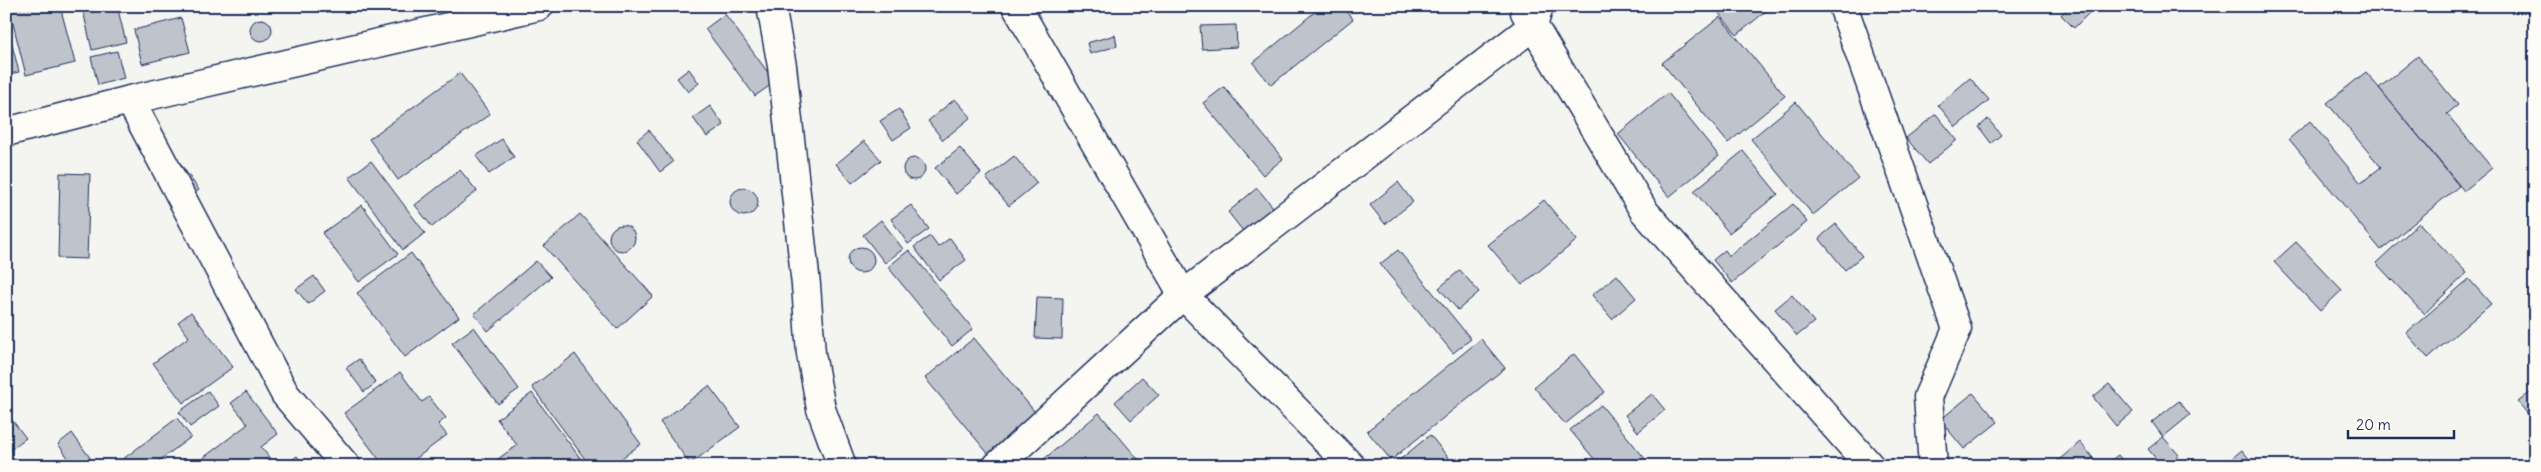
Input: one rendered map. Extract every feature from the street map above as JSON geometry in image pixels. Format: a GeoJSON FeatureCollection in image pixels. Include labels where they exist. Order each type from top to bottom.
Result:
{"type":"FeatureCollection","features":[{"type":"Feature","properties":{"kind":"street"},"geometry":{"type":"LineString","coordinates":[[6,132],[130,100],[539,6]]}},
{"type":"Feature","properties":{"kind":"street"},"geometry":{"type":"LineString","coordinates":[[771,6],[783,76],[811,354],[821,409],[842,466]]}},
{"type":"Feature","properties":{"kind":"street"},"geometry":{"type":"LineString","coordinates":[[1016,6],[1183,295],[1351,466]]}},
{"type":"Feature","properties":{"kind":"street"},"geometry":{"type":"LineString","coordinates":[[1843,6],[1957,329],[1928,397],[1933,466]]}},
{"type":"Feature","properties":{"kind":"street"},"geometry":{"type":"LineString","coordinates":[[997,466],[1183,295],[1531,13],[1644,211],[1870,466]]}},
{"type":"Feature","properties":{"kind":"street"},"geometry":{"type":"LineString","coordinates":[[130,100],[286,394],[346,466]]}},
{"type":"Feature","properties":{"kind":"building"},"geometry":{"type":"Polygon","coordinates":[[[14,6],[60,6],[75,63],[26,75],[9,8],[14,6]]]}},
{"type":"Feature","properties":{"kind":"building"},"geometry":{"type":"Polygon","coordinates":[[[82,6],[117,6],[126,42],[92,50],[82,6]]]}},
{"type":"Feature","properties":{"kind":"building"},"geometry":{"type":"Polygon","coordinates":[[[357,6],[384,6],[359,12],[357,6]]]}},
{"type":"Feature","properties":{"kind":"building"},"geometry":{"type":"Polygon","coordinates":[[[1322,6],[1342,6],[1353,19],[1271,85],[1253,63],[1322,6]]]}},
{"type":"Feature","properties":{"kind":"building"},"geometry":{"type":"Polygon","coordinates":[[[1713,6],[1772,6],[1737,35],[1713,6]]]}},
{"type":"Feature","properties":{"kind":"building"},"geometry":{"type":"Polygon","coordinates":[[[2069,6],[2096,6],[2074,28],[2061,15],[2069,6]]]}},
{"type":"Feature","properties":{"kind":"building"},"geometry":{"type":"Polygon","coordinates":[[[725,14],[775,82],[755,96],[705,29],[725,14]]]}},
{"type":"Feature","properties":{"kind":"building"},"geometry":{"type":"Polygon","coordinates":[[[1720,17],[1785,96],[1728,143],[1662,63],[1720,17]]]}},
{"type":"Feature","properties":{"kind":"building"},"geometry":{"type":"Polygon","coordinates":[[[181,18],[190,52],[142,64],[134,30],[181,18]]]}},
{"type":"Feature","properties":{"kind":"building"},"geometry":{"type":"Polygon","coordinates":[[[261,19],[269,22],[272,30],[269,38],[261,41],[253,38],[250,30],[253,22],[261,19]]]}},
{"type":"Feature","properties":{"kind":"building"},"geometry":{"type":"Polygon","coordinates":[[[1236,25],[1237,47],[1202,49],[1200,26],[1236,25]]]}},
{"type":"Feature","properties":{"kind":"building"},"geometry":{"type":"Polygon","coordinates":[[[6,26],[19,72],[6,75],[6,26]]]}},
{"type":"Feature","properties":{"kind":"building"},"geometry":{"type":"Polygon","coordinates":[[[1115,35],[1117,46],[1090,54],[1087,43],[1115,35]]]}},
{"type":"Feature","properties":{"kind":"building"},"geometry":{"type":"Polygon","coordinates":[[[117,51],[124,78],[98,85],[91,57],[117,51]]]}},
{"type":"Feature","properties":{"kind":"building"},"geometry":{"type":"Polygon","coordinates":[[[2418,56],[2458,105],[2447,114],[2492,168],[2464,191],[2379,88],[2418,56]]]}},
{"type":"Feature","properties":{"kind":"building"},"geometry":{"type":"Polygon","coordinates":[[[689,69],[699,83],[688,92],[677,78],[689,69]]]}},
{"type":"Feature","properties":{"kind":"building"},"geometry":{"type":"Polygon","coordinates":[[[2366,72],[2459,186],[2381,250],[2289,139],[2310,121],[2361,183],[2381,167],[2327,103],[2366,72]]]}},
{"type":"Feature","properties":{"kind":"building"},"geometry":{"type":"Polygon","coordinates":[[[460,73],[490,114],[398,180],[369,139],[460,73]]]}},
{"type":"Feature","properties":{"kind":"building"},"geometry":{"type":"Polygon","coordinates":[[[1970,78],[1989,100],[1956,127],[1938,105],[1970,78]]]}},
{"type":"Feature","properties":{"kind":"building"},"geometry":{"type":"Polygon","coordinates":[[[1224,87],[1283,159],[1263,175],[1203,103],[1224,87]]]}},
{"type":"Feature","properties":{"kind":"building"},"geometry":{"type":"Polygon","coordinates":[[[1668,93],[1719,156],[1669,197],[1618,134],[1668,93]]]}},
{"type":"Feature","properties":{"kind":"building"},"geometry":{"type":"Polygon","coordinates":[[[955,99],[971,117],[943,140],[928,121],[955,99]]]}},
{"type":"Feature","properties":{"kind":"building"},"geometry":{"type":"Polygon","coordinates":[[[1796,102],[1858,178],[1813,215],[1751,139],[1796,102]]]}},
{"type":"Feature","properties":{"kind":"building"},"geometry":{"type":"Polygon","coordinates":[[[710,106],[724,125],[707,137],[693,118],[710,106]]]}},
{"type":"Feature","properties":{"kind":"building"},"geometry":{"type":"Polygon","coordinates":[[[899,109],[911,128],[893,140],[880,121],[899,109]]]}},
{"type":"Feature","properties":{"kind":"building"},"geometry":{"type":"Polygon","coordinates":[[[1936,114],[1957,140],[1928,164],[1906,138],[1936,114]]]}},
{"type":"Feature","properties":{"kind":"building"},"geometry":{"type":"Polygon","coordinates":[[[1988,119],[2001,135],[1991,143],[1979,127],[1988,119]]]}},
{"type":"Feature","properties":{"kind":"building"},"geometry":{"type":"Polygon","coordinates":[[[649,130],[673,162],[660,172],[637,140],[649,130]]]}},
{"type":"Feature","properties":{"kind":"building"},"geometry":{"type":"Polygon","coordinates":[[[502,139],[514,157],[489,174],[476,156],[502,139]]]}},
{"type":"Feature","properties":{"kind":"building"},"geometry":{"type":"Polygon","coordinates":[[[864,141],[881,160],[852,183],[836,164],[864,141]]]}},
{"type":"Feature","properties":{"kind":"building"},"geometry":{"type":"Polygon","coordinates":[[[960,148],[981,173],[956,194],[935,168],[960,148]]]}},
{"type":"Feature","properties":{"kind":"building"},"geometry":{"type":"Polygon","coordinates":[[[1743,151],[1778,194],[1729,233],[1694,191],[1743,151]]]}},
{"type":"Feature","properties":{"kind":"building"},"geometry":{"type":"Polygon","coordinates":[[[1014,156],[1037,183],[1009,206],[986,178],[1014,156]]]}},
{"type":"Feature","properties":{"kind":"building"},"geometry":{"type":"Polygon","coordinates":[[[914,158],[922,161],[925,169],[922,177],[914,180],[906,177],[903,169],[906,161],[914,158]]]}},
{"type":"Feature","properties":{"kind":"building"},"geometry":{"type":"Polygon","coordinates":[[[371,161],[425,233],[403,250],[349,177],[371,161]]]}},
{"type":"Feature","properties":{"kind":"building"},"geometry":{"type":"Polygon","coordinates":[[[182,166],[199,190],[191,196],[174,172],[182,166]]]}},
{"type":"Feature","properties":{"kind":"building"},"geometry":{"type":"Polygon","coordinates":[[[460,170],[477,191],[432,227],[415,205],[460,170]]]}},
{"type":"Feature","properties":{"kind":"building"},"geometry":{"type":"Polygon","coordinates":[[[60,173],[90,174],[87,259],[58,258],[60,173]]]}},
{"type":"Feature","properties":{"kind":"building"},"geometry":{"type":"Polygon","coordinates":[[[1398,182],[1413,202],[1385,224],[1370,205],[1398,182]]]}},
{"type":"Feature","properties":{"kind":"building"},"geometry":{"type":"Polygon","coordinates":[[[744,188],[754,192],[758,202],[754,212],[744,216],[734,212],[730,202],[734,192],[744,188]]]}},
{"type":"Feature","properties":{"kind":"building"},"geometry":{"type":"Polygon","coordinates":[[[1257,188],[1273,207],[1243,231],[1228,212],[1257,188]]]}},
{"type":"Feature","properties":{"kind":"building"},"geometry":{"type":"Polygon","coordinates":[[[1544,200],[1577,240],[1522,285],[1488,245],[1544,200]]]}},
{"type":"Feature","properties":{"kind":"building"},"geometry":{"type":"Polygon","coordinates":[[[1793,204],[1807,222],[1732,283],[1713,260],[1725,250],[1729,256],[1793,204]]]}},
{"type":"Feature","properties":{"kind":"building"},"geometry":{"type":"Polygon","coordinates":[[[362,205],[398,254],[359,282],[322,233],[362,205]]]}},
{"type":"Feature","properties":{"kind":"building"},"geometry":{"type":"Polygon","coordinates":[[[911,205],[929,229],[908,244],[891,219],[911,205]]]}},
{"type":"Feature","properties":{"kind":"building"},"geometry":{"type":"Polygon","coordinates":[[[580,214],[653,296],[617,329],[544,246],[580,214]]]}},
{"type":"Feature","properties":{"kind":"building"},"geometry":{"type":"Polygon","coordinates":[[[881,220],[903,249],[885,263],[863,235],[881,220]]]}},
{"type":"Feature","properties":{"kind":"building"},"geometry":{"type":"Polygon","coordinates":[[[2419,223],[2467,273],[2424,314],[2376,263],[2419,223]]]}},
{"type":"Feature","properties":{"kind":"building"},"geometry":{"type":"Polygon","coordinates":[[[1836,224],[1862,256],[1845,270],[1819,238],[1836,224]]]}},
{"type":"Feature","properties":{"kind":"building"},"geometry":{"type":"Polygon","coordinates":[[[622,225],[631,229],[635,238],[631,247],[622,251],[613,247],[609,238],[613,229],[622,225]]]}},
{"type":"Feature","properties":{"kind":"building"},"geometry":{"type":"Polygon","coordinates":[[[930,236],[938,247],[950,238],[966,260],[939,280],[914,247],[930,236]]]}},
{"type":"Feature","properties":{"kind":"building"},"geometry":{"type":"Polygon","coordinates":[[[2296,242],[2342,290],[2320,311],[2274,262],[2296,242]]]}},
{"type":"Feature","properties":{"kind":"building"},"geometry":{"type":"Polygon","coordinates":[[[861,247],[870,251],[874,260],[870,269],[861,273],[852,269],[848,260],[852,251],[861,247]]]}},
{"type":"Feature","properties":{"kind":"building"},"geometry":{"type":"Polygon","coordinates":[[[909,250],[973,329],[952,346],[888,267],[909,250]]]}},
{"type":"Feature","properties":{"kind":"building"},"geometry":{"type":"Polygon","coordinates":[[[1398,250],[1471,339],[1453,353],[1380,264],[1398,250]]]}},
{"type":"Feature","properties":{"kind":"building"},"geometry":{"type":"Polygon","coordinates":[[[411,253],[459,317],[405,357],[357,293],[411,253]]]}},
{"type":"Feature","properties":{"kind":"building"},"geometry":{"type":"Polygon","coordinates":[[[536,261],[551,277],[488,331],[474,314],[536,261]]]}},
{"type":"Feature","properties":{"kind":"building"},"geometry":{"type":"Polygon","coordinates":[[[1460,270],[1479,292],[1458,310],[1439,288],[1460,270]]]}},
{"type":"Feature","properties":{"kind":"building"},"geometry":{"type":"Polygon","coordinates":[[[1617,275],[1636,298],[1612,319],[1592,295],[1617,275]]]}},
{"type":"Feature","properties":{"kind":"building"},"geometry":{"type":"Polygon","coordinates":[[[314,276],[325,291],[308,304],[296,289],[314,276]]]}},
{"type":"Feature","properties":{"kind":"building"},"geometry":{"type":"Polygon","coordinates":[[[2469,279],[2491,304],[2428,358],[2406,333],[2469,279]]]}},
{"type":"Feature","properties":{"kind":"building"},"geometry":{"type":"Polygon","coordinates":[[[1792,295],[1814,322],[1797,336],[1775,309],[1792,295]]]}},
{"type":"Feature","properties":{"kind":"building"},"geometry":{"type":"Polygon","coordinates":[[[1037,297],[1063,298],[1062,339],[1035,338],[1037,297]]]}},
{"type":"Feature","properties":{"kind":"building"},"geometry":{"type":"Polygon","coordinates":[[[191,312],[233,367],[183,403],[153,363],[189,337],[178,322],[191,312]]]}},
{"type":"Feature","properties":{"kind":"building"},"geometry":{"type":"Polygon","coordinates":[[[474,327],[519,389],[498,404],[452,343],[474,327]]]}},
{"type":"Feature","properties":{"kind":"building"},"geometry":{"type":"Polygon","coordinates":[[[974,338],[1039,417],[991,457],[925,378],[974,338]]]}},
{"type":"Feature","properties":{"kind":"building"},"geometry":{"type":"Polygon","coordinates":[[[1481,339],[1505,368],[1391,460],[1367,431],[1481,339]]]}},
{"type":"Feature","properties":{"kind":"building"},"geometry":{"type":"Polygon","coordinates":[[[575,354],[641,444],[611,466],[590,466],[532,387],[575,354]]]}},
{"type":"Feature","properties":{"kind":"building"},"geometry":{"type":"Polygon","coordinates":[[[1574,354],[1605,392],[1565,424],[1534,387],[1574,354]]]}},
{"type":"Feature","properties":{"kind":"building"},"geometry":{"type":"Polygon","coordinates":[[[359,359],[376,383],[364,392],[346,368],[359,359]]]}},
{"type":"Feature","properties":{"kind":"building"},"geometry":{"type":"Polygon","coordinates":[[[400,372],[422,402],[429,397],[446,418],[438,424],[447,435],[406,466],[384,466],[344,413],[400,372]]]}},
{"type":"Feature","properties":{"kind":"building"},"geometry":{"type":"Polygon","coordinates":[[[1142,377],[1159,395],[1131,420],[1115,402],[1142,377]]]}},
{"type":"Feature","properties":{"kind":"building"},"geometry":{"type":"Polygon","coordinates":[[[2109,384],[2133,412],[2116,426],[2093,397],[2109,384]]]}},
{"type":"Feature","properties":{"kind":"building"},"geometry":{"type":"Polygon","coordinates":[[[709,386],[740,427],[690,464],[660,422],[709,386]]]}},
{"type":"Feature","properties":{"kind":"building"},"geometry":{"type":"Polygon","coordinates":[[[2535,389],[2535,423],[2518,402],[2535,389]]]}},
{"type":"Feature","properties":{"kind":"building"},"geometry":{"type":"Polygon","coordinates":[[[208,391],[219,406],[190,427],[179,412],[208,391]]]}},
{"type":"Feature","properties":{"kind":"building"},"geometry":{"type":"Polygon","coordinates":[[[246,392],[278,434],[261,447],[276,466],[209,466],[203,458],[248,424],[231,403],[246,392]]]}},
{"type":"Feature","properties":{"kind":"building"},"geometry":{"type":"Polygon","coordinates":[[[532,393],[586,466],[533,466],[529,461],[523,466],[497,466],[494,462],[517,445],[497,419],[532,393]]]}},
{"type":"Feature","properties":{"kind":"building"},"geometry":{"type":"Polygon","coordinates":[[[1973,393],[1998,422],[1964,449],[1940,420],[1973,393]]]}},
{"type":"Feature","properties":{"kind":"building"},"geometry":{"type":"Polygon","coordinates":[[[1652,394],[1665,410],[1638,432],[1625,415],[1652,394]]]}},
{"type":"Feature","properties":{"kind":"building"},"geometry":{"type":"Polygon","coordinates":[[[2179,401],[2190,415],[2163,437],[2152,422],[2179,401]]]}},
{"type":"Feature","properties":{"kind":"building"},"geometry":{"type":"Polygon","coordinates":[[[1601,405],[1651,466],[1600,466],[1570,430],[1601,405]]]}},
{"type":"Feature","properties":{"kind":"building"},"geometry":{"type":"Polygon","coordinates":[[[1099,413],[1144,466],[1048,466],[1043,460],[1099,413]]]}},
{"type":"Feature","properties":{"kind":"building"},"geometry":{"type":"Polygon","coordinates":[[[177,418],[191,437],[152,466],[114,466],[177,418]]]}},
{"type":"Feature","properties":{"kind":"building"},"geometry":{"type":"Polygon","coordinates":[[[12,420],[26,438],[6,453],[6,425],[12,420]]]}},
{"type":"Feature","properties":{"kind":"building"},"geometry":{"type":"Polygon","coordinates":[[[72,433],[96,466],[74,466],[58,444],[72,433]]]}},
{"type":"Feature","properties":{"kind":"building"},"geometry":{"type":"Polygon","coordinates":[[[1430,435],[1455,466],[1399,466],[1397,462],[1430,435]]]}},
{"type":"Feature","properties":{"kind":"building"},"geometry":{"type":"Polygon","coordinates":[[[2163,437],[2179,455],[2166,466],[2162,466],[2148,449],[2163,437]]]}},
{"type":"Feature","properties":{"kind":"building"},"geometry":{"type":"Polygon","coordinates":[[[2080,442],[2093,458],[2084,466],[2055,466],[2054,464],[2080,442]]]}},
{"type":"Feature","properties":{"kind":"building"},"geometry":{"type":"Polygon","coordinates":[[[2242,450],[2255,466],[2222,466],[2242,450]]]}},
{"type":"Feature","properties":{"kind":"building"},"geometry":{"type":"Polygon","coordinates":[[[2118,455],[2127,466],[2104,466],[2118,455]]]}},
{"type":"Feature","properties":{"kind":"building"},"geometry":{"type":"Polygon","coordinates":[[[297,456],[305,466],[284,466],[297,456]]]}}]}
